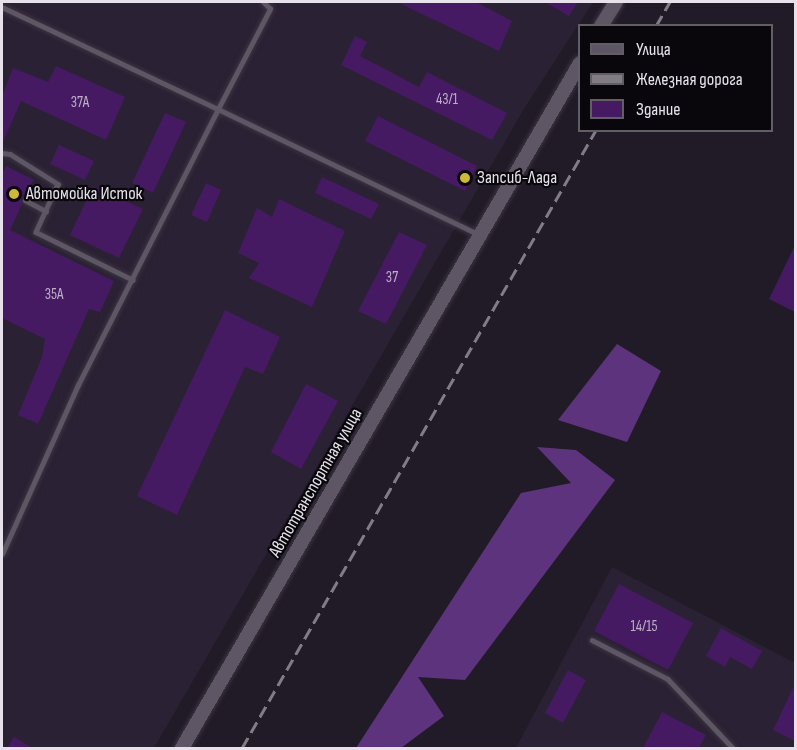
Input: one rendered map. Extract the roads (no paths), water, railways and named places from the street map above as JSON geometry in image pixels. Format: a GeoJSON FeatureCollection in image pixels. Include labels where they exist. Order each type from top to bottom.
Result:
{"type":"FeatureCollection","features":[{"type":"Feature","properties":{"kind":"main road"},"geometry":{"type":"LineString","coordinates":[[603,24],[616,2]]}},
{"type":"Feature","properties":{"kind":"main road","name":"Автотранспортная улица"},"geometry":{"type":"LineString","coordinates":[[182,748],[578,65]]}},
{"type":"Feature","properties":{"kind":"lane"},"geometry":{"type":"LineString","coordinates":[[2,554],[78,385],[134,280],[270,9],[263,2]]}},
{"type":"Feature","properties":{"kind":"lane"},"geometry":{"type":"LineString","coordinates":[[2,7],[480,235]]}},
{"type":"Feature","properties":{"kind":"lane"},"geometry":{"type":"LineString","coordinates":[[2,153],[10,154],[58,184],[36,232],[134,280]]}},
{"type":"Feature","properties":{"kind":"lane"},"geometry":{"type":"LineString","coordinates":[[25,200],[46,211]]}},
{"type":"Feature","properties":{"kind":"lane"},"geometry":{"type":"LineString","coordinates":[[592,640],[668,679],[733,748]]}},
{"type":"Feature","properties":{"kind":"railway"},"geometry":{"type":"LineString","coordinates":[[657,24],[670,2]]}},
{"type":"Feature","properties":{"kind":"railway"},"geometry":{"type":"LineString","coordinates":[[242,748],[595,132]]}},
{"type":"Feature","properties":{"kind":"place","name":"Запсиб-Лада"},"geometry":{"type":"Point","coordinates":[465,178]}},
{"type":"Feature","properties":{"kind":"place","name":"Автомойка Исток"},"geometry":{"type":"Point","coordinates":[14,194]}}]}
